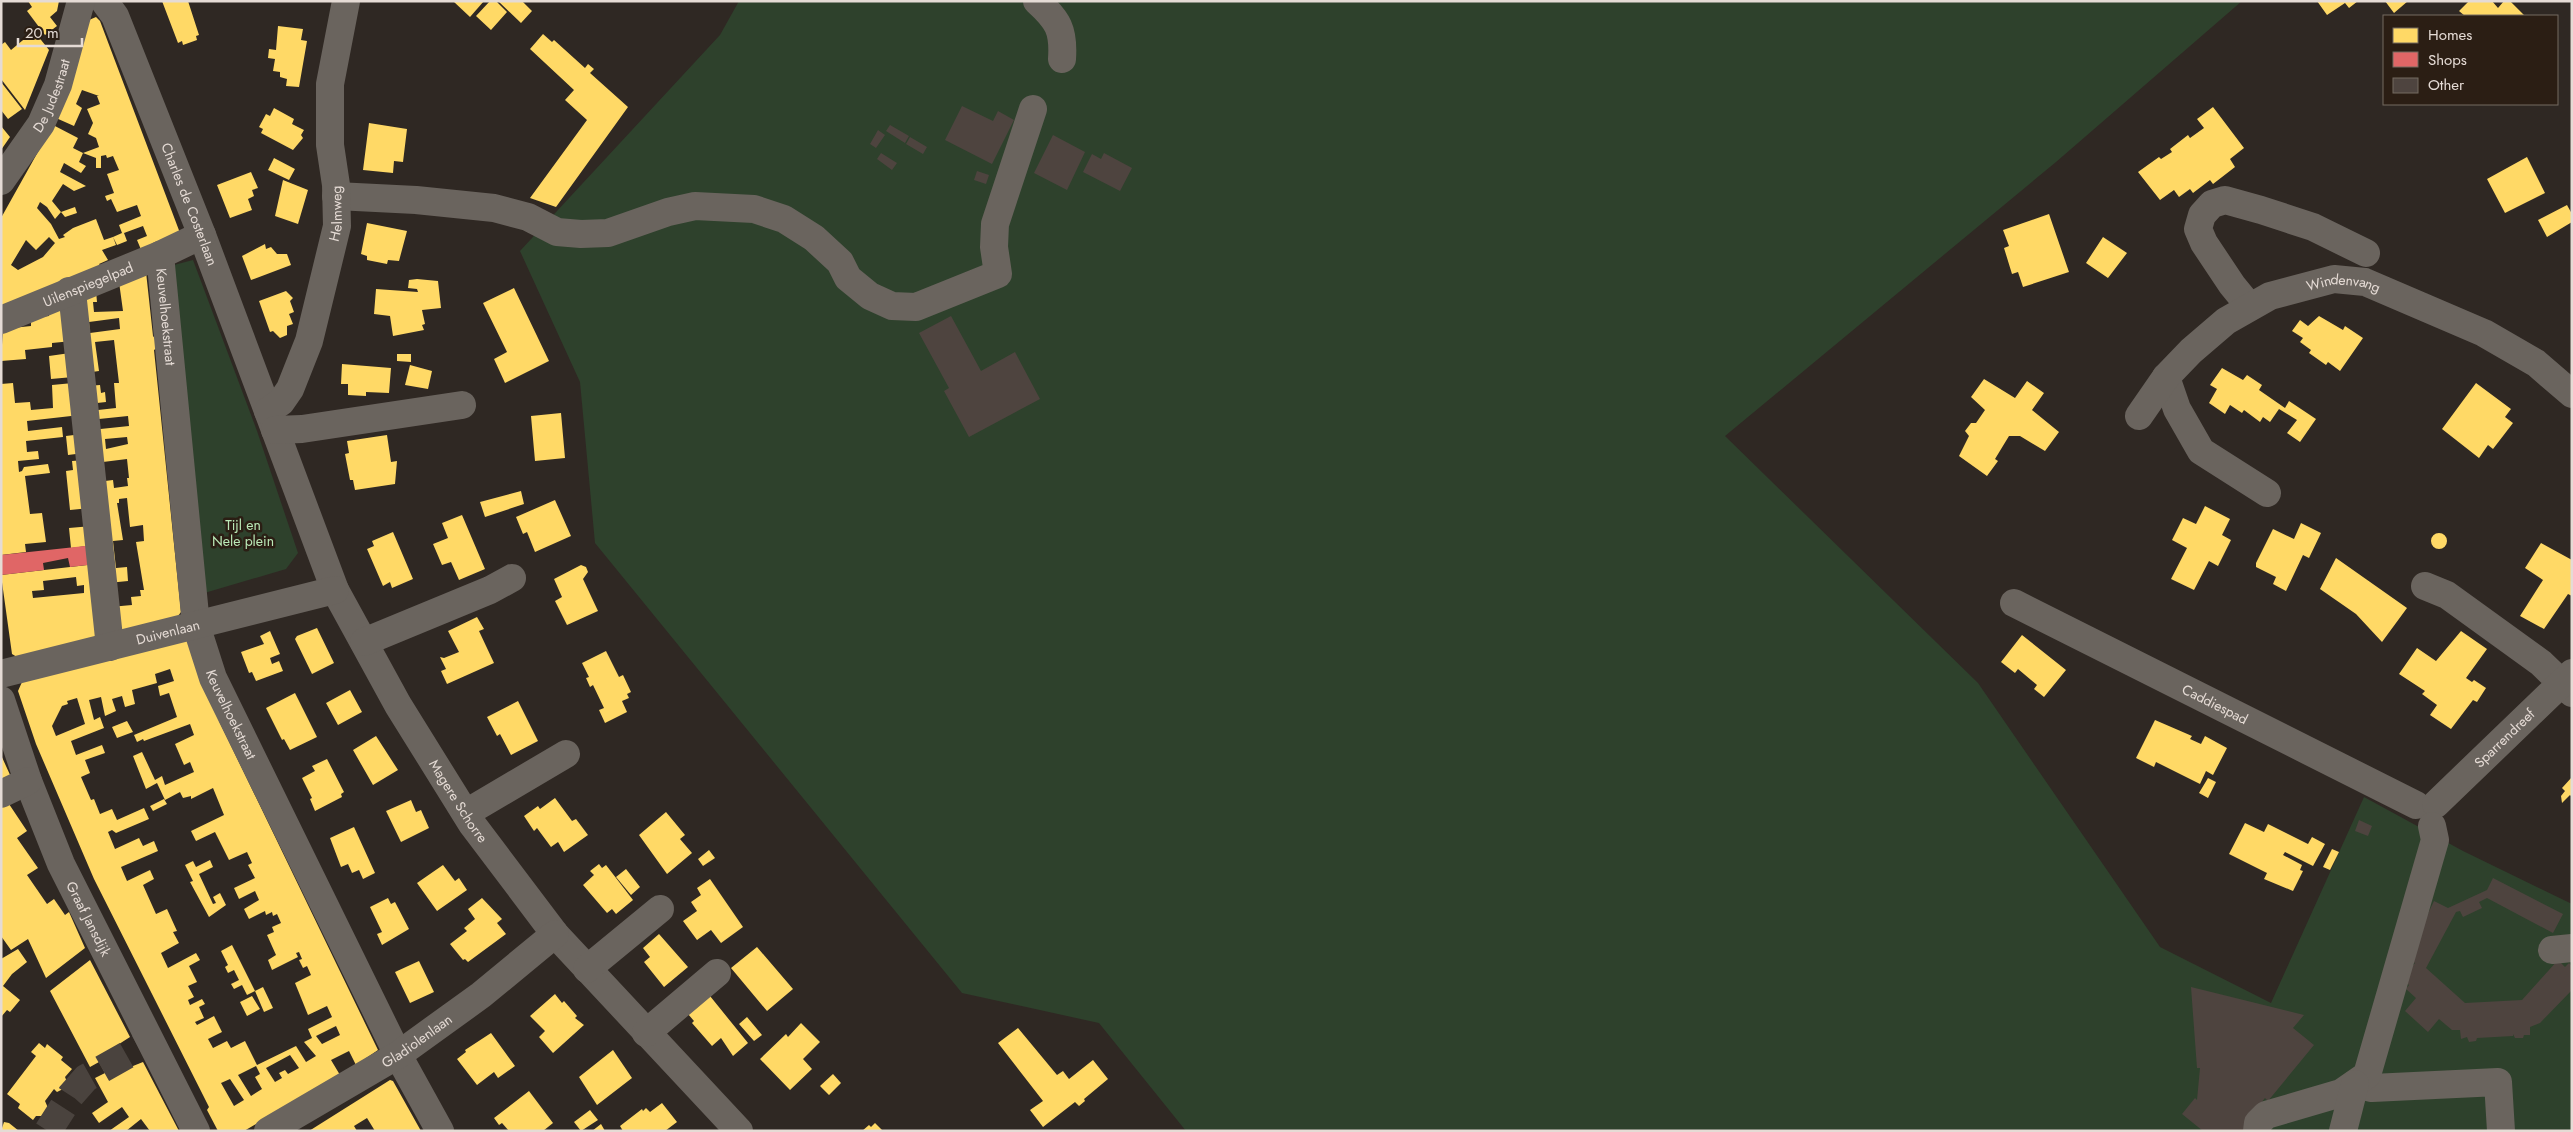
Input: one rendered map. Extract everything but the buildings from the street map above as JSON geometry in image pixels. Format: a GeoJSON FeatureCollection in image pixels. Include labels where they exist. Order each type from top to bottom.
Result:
{"type":"FeatureCollection","features":[{"type":"Feature","properties":{"kind":"street","name":"De Judestraat"},"geometry":{"type":"LineString","coordinates":[[1,181],[41,124],[58,85],[80,1]]}},
{"type":"Feature","properties":{"kind":"street","name":"Charles de Costerlaan"},"geometry":{"type":"LineString","coordinates":[[104,1],[115,16],[202,235],[272,420]]}},
{"type":"Feature","properties":{"kind":"street","name":"Helmweg"},"geometry":{"type":"LineString","coordinates":[[272,420],[290,389],[309,341],[337,226],[336,196],[330,145],[330,84],[346,1]]}},
{"type":"Feature","properties":{"kind":"street"},"geometry":{"type":"LineString","coordinates":[[1037,1],[1051,14],[1063,37],[1062,59]]}},
{"type":"Feature","properties":{"kind":"street"},"geometry":{"type":"LineString","coordinates":[[336,196],[416,200],[494,208],[528,217],[557,232],[581,234],[608,233],[668,212],[695,206],[754,209],[784,218],[814,238],[840,262],[848,278],[870,296],[892,306],[916,307],[998,274],[994,247],[995,224],[1034,109]]}},
{"type":"Feature","properties":{"kind":"street"},"geometry":{"type":"LineString","coordinates":[[2250,307],[2232,285],[2204,243],[2198,229],[2202,214],[2212,204],[2225,200],[2261,210],[2313,227],[2366,253]]}},
{"type":"Feature","properties":{"kind":"street","name":"Uilenspiegelpad"},"geometry":{"type":"LineString","coordinates":[[1,320],[160,255],[202,235]]}},
{"type":"Feature","properties":{"kind":"street","name":"Keuvelhoekstraat"},"geometry":{"type":"LineString","coordinates":[[160,255],[196,625],[213,678],[398,1055],[440,1131]]}},
{"type":"Feature","properties":{"kind":"street","name":"Windenvang"},"geometry":{"type":"LineString","coordinates":[[2139,416],[2166,377],[2191,350],[2226,321],[2270,296],[2334,279],[2365,282],[2484,333],[2515,349],[2536,363],[2572,394]]}},
{"type":"Feature","properties":{"kind":"street"},"geometry":{"type":"LineString","coordinates":[[69,291],[73,301],[110,647]]}},
{"type":"Feature","properties":{"kind":"street"},"geometry":{"type":"LineString","coordinates":[[2166,377],[2177,409],[2201,451],[2267,493]]}},
{"type":"Feature","properties":{"kind":"street"},"geometry":{"type":"LineString","coordinates":[[272,420],[302,429],[462,405]]}},
{"type":"Feature","properties":{"kind":"street","name":"Magere Schorre"},"geometry":{"type":"LineString","coordinates":[[272,420],[335,590],[398,705],[466,813],[555,934],[739,1131]]}},
{"type":"Feature","properties":{"kind":"street"},"geometry":{"type":"LineString","coordinates":[[364,642],[490,590],[512,578]]}},
{"type":"Feature","properties":{"kind":"street"},"geometry":{"type":"LineString","coordinates":[[2425,586],[2447,595],[2569,683]]}},
{"type":"Feature","properties":{"kind":"street","name":"Duivenlaan"},"geometry":{"type":"LineString","coordinates":[[1,674],[335,590]]}},
{"type":"Feature","properties":{"kind":"street","name":"Caddiespad"},"geometry":{"type":"LineString","coordinates":[[2014,603],[2428,811]]}},
{"type":"Feature","properties":{"kind":"street","name":"Sparrendreef"},"geometry":{"type":"LineString","coordinates":[[2428,811],[2569,683]]}},
{"type":"Feature","properties":{"kind":"street","name":"Graaf Jansdijk"},"geometry":{"type":"LineString","coordinates":[[1,700],[28,781],[76,898],[196,1131]]}},
{"type":"Feature","properties":{"kind":"street"},"geometry":{"type":"LineString","coordinates":[[466,813],[566,754]]}},
{"type":"Feature","properties":{"kind":"street"},"geometry":{"type":"LineString","coordinates":[[1,794],[28,781]]}},
{"type":"Feature","properties":{"kind":"street"},"geometry":{"type":"LineString","coordinates":[[2257,1131],[2258,1123],[2266,1115],[2341,1093],[2367,1075],[2435,840],[2428,811]]}},
{"type":"Feature","properties":{"kind":"street"},"geometry":{"type":"LineString","coordinates":[[587,969],[660,909]]}},
{"type":"Feature","properties":{"kind":"street","name":"Gladiolenlaan"},"geometry":{"type":"LineString","coordinates":[[268,1131],[398,1055],[480,995],[555,934]]}},
{"type":"Feature","properties":{"kind":"street"},"geometry":{"type":"LineString","coordinates":[[646,1033],[717,973]]}},
{"type":"Feature","properties":{"kind":"street"},"geometry":{"type":"LineString","coordinates":[[2355,1084],[2372,1088],[2498,1082],[2501,1131]]}},
{"type":"Feature","properties":{"kind":"street"},"geometry":{"type":"LineString","coordinates":[[2343,1131],[2355,1084]]}},
{"type":"Feature","properties":{"kind":"green space"},"geometry":{"type":"Polygon","coordinates":[[[739,1],[2242,1],[2056,162],[1725,436],[1978,683],[2160,947],[2271,1003],[2364,797],[2463,851],[2572,904],[2572,1131],[1186,1131],[1099,1023],[962,993],[595,543],[580,382],[520,251],[720,35],[739,1]]]}},
{"type":"Feature","properties":{"kind":"green space","name":"Tijl en Nele plein"},"geometry":{"type":"Polygon","coordinates":[[[193,260],[257,431],[298,553],[286,569],[201,594],[174,265],[193,260]]]}},
{"type":"Feature","properties":{"kind":"tunnel"},"geometry":{"type":"LineString","coordinates":[[48,1131],[71,1095],[86,1078],[150,1042]]}}]}
